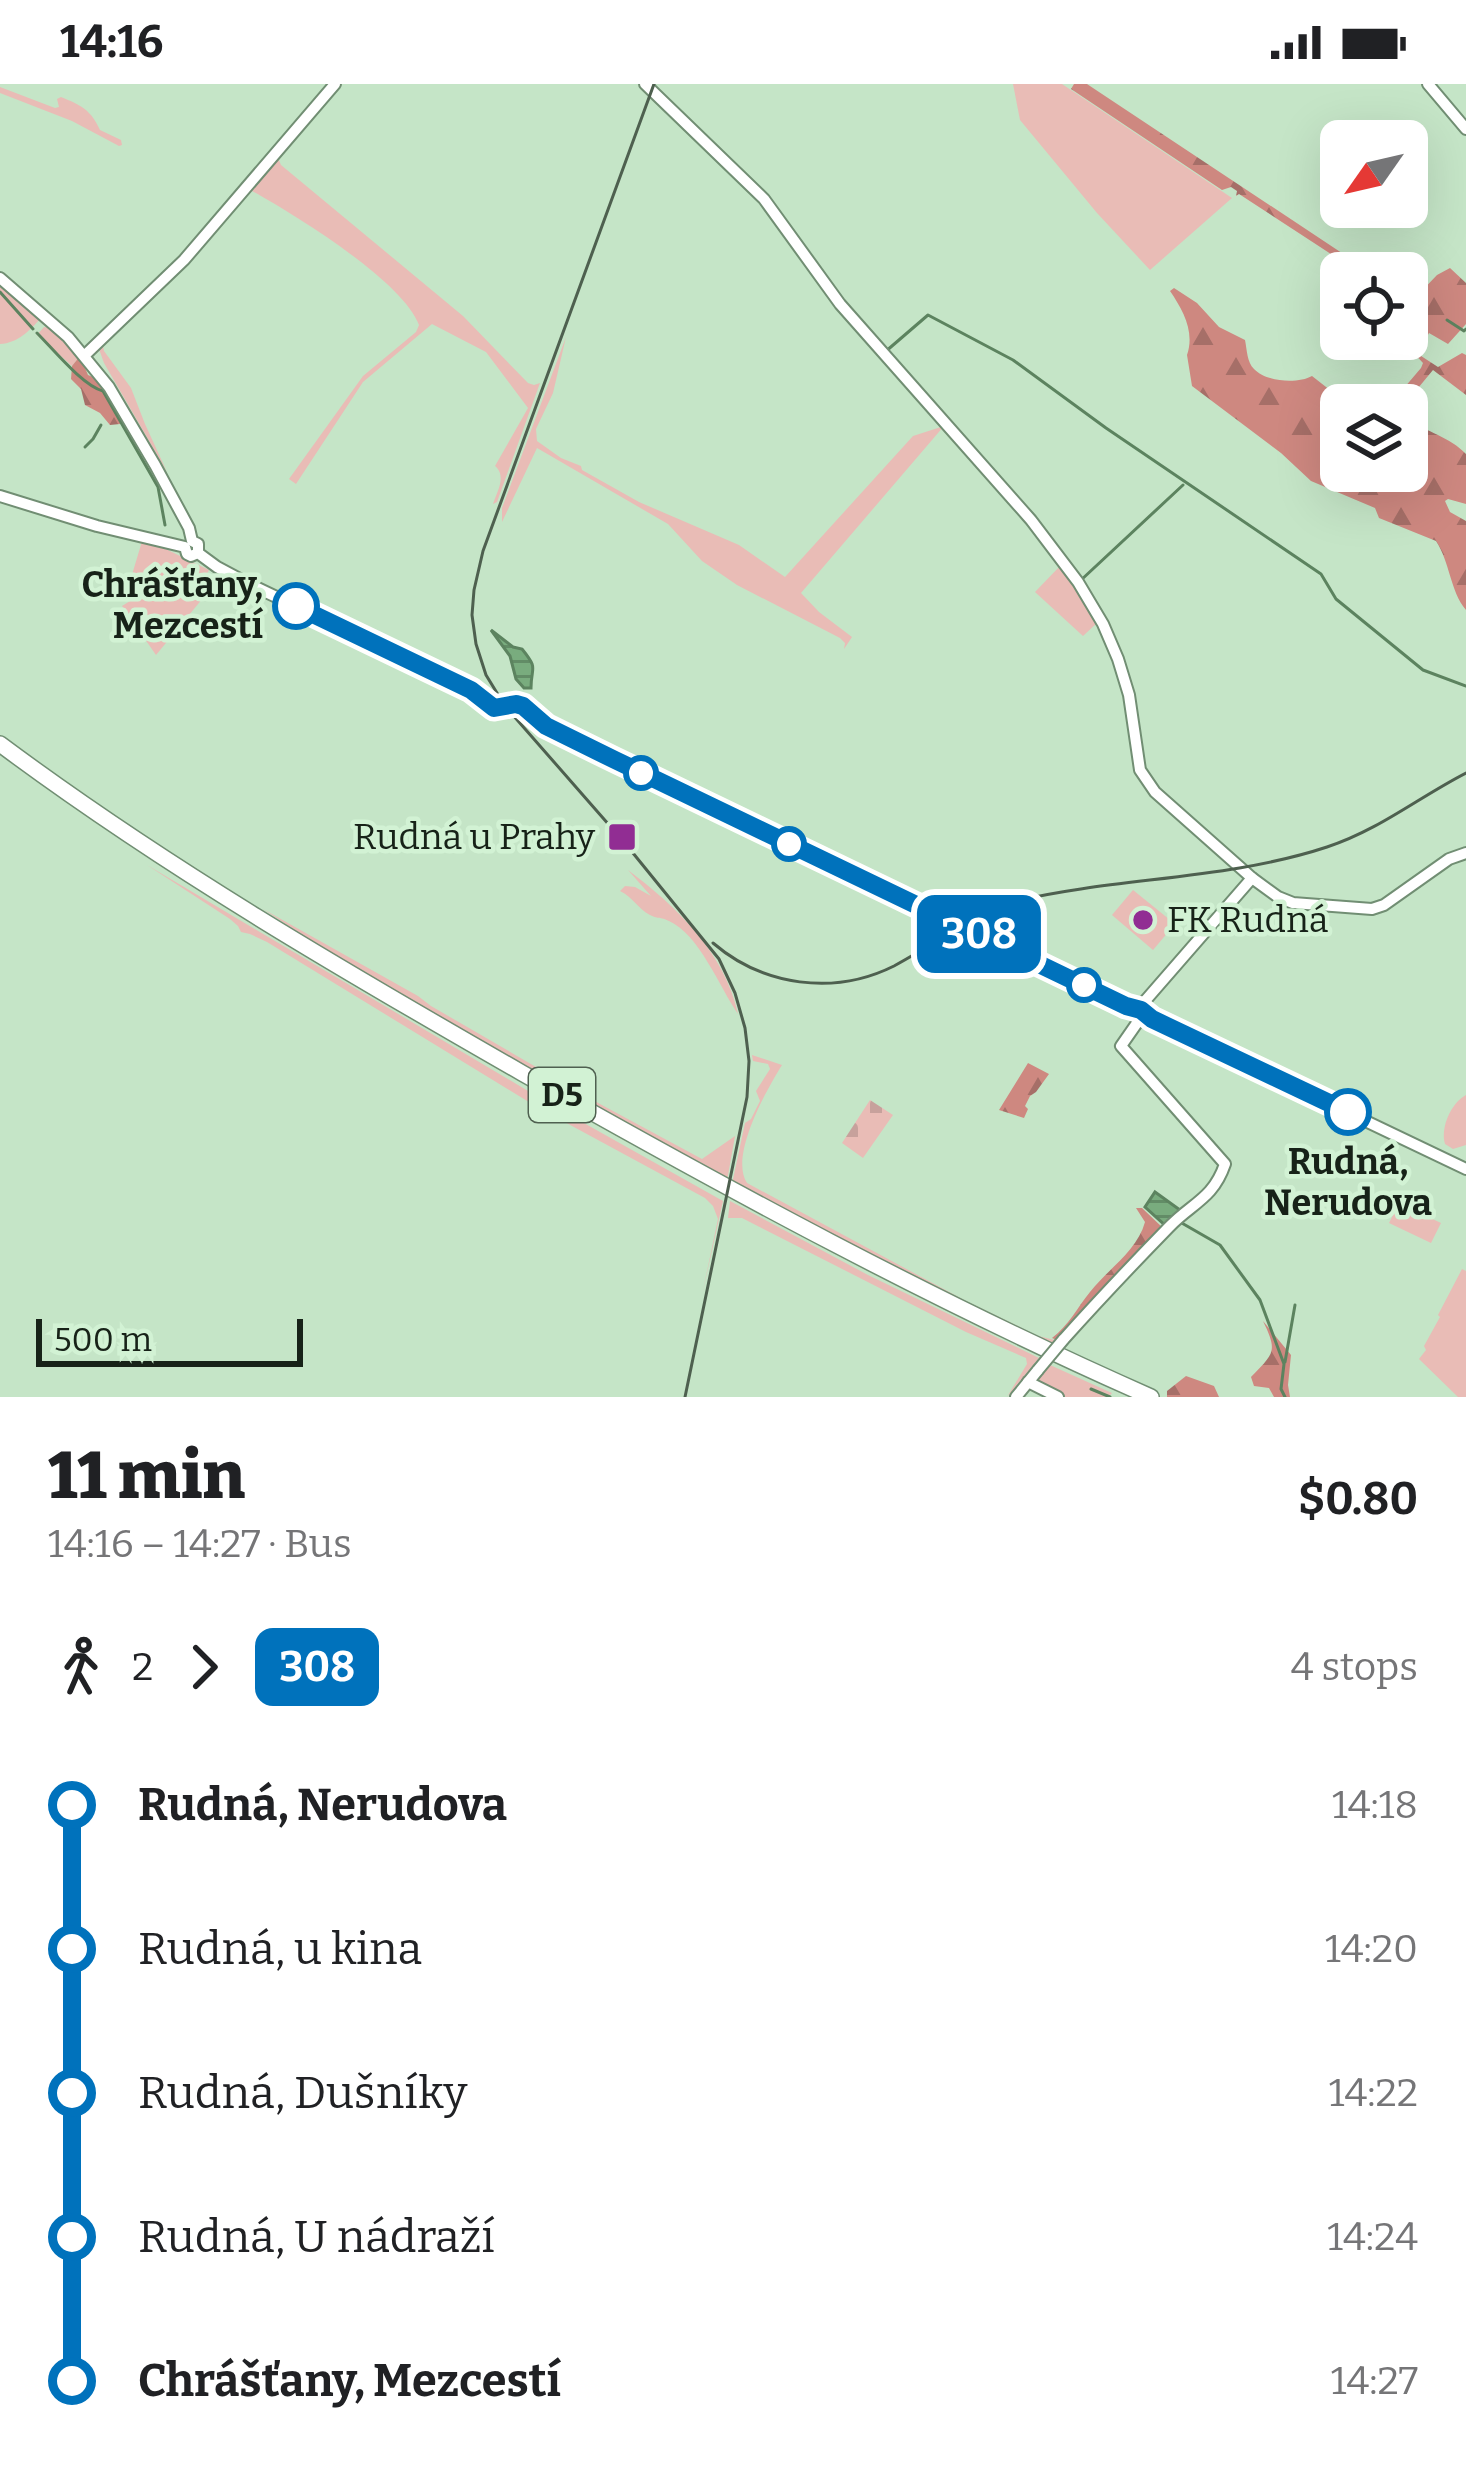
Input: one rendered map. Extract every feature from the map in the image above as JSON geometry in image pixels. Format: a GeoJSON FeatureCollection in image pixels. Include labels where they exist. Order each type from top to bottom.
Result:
{"type":"FeatureCollection","features":[{"type":"Feature","properties":{"kind":"highway","name":"D5"},"geometry":{"type":"LineString","coordinates":[[0,748],[94,819],[223,903],[501,1068],[934,1304],[1135,1397]]}},
{"type":"Feature","properties":{"kind":"highway","name":"D5"},"geometry":{"type":"LineString","coordinates":[[0,748],[210,887],[564,1097],[939,1298],[1151,1397]]}},
{"type":"Feature","properties":{"kind":"street"},"geometry":{"type":"LineString","coordinates":[[85,355],[184,260],[335,84]]}},
{"type":"Feature","properties":{"kind":"street"},"geometry":{"type":"LineString","coordinates":[[645,84],[764,199],[840,304],[1030,520],[1078,582],[1118,659],[1135,723],[1138,758],[1155,792],[1252,878],[1293,903],[1372,909],[1466,853]]}},
{"type":"Feature","properties":{"kind":"street"},"geometry":{"type":"LineString","coordinates":[[1428,84],[1466,129]]}},
{"type":"Feature","properties":{"kind":"street"},"geometry":{"type":"LineString","coordinates":[[0,278],[85,355],[133,423],[189,528],[192,547]]}},
{"type":"Feature","properties":{"kind":"street"},"geometry":{"type":"LineString","coordinates":[[0,496],[97,526],[192,547],[247,583],[471,690],[491,706],[523,706],[551,729],[1466,1169]]}},
{"type":"Feature","properties":{"kind":"street"},"geometry":{"type":"LineString","coordinates":[[1016,1397],[1152,1244],[1215,1186],[1225,1164],[1121,1046],[1139,1014],[1252,878]]}},
{"type":"Feature","properties":{"kind":"street"},"geometry":{"type":"LineString","coordinates":[[1028,1382],[1058,1397]]}},
{"type":"Feature","properties":{"kind":"green space"},"geometry":{"type":"Polygon","coordinates":[[[1013,84],[1062,84],[1232,198],[1150,270],[1020,120],[1013,84]]]}},
{"type":"Feature","properties":{"kind":"green space"},"geometry":{"type":"Polygon","coordinates":[[[1074,84],[1087,84],[1340,252],[1328,252],[1236,196],[1231,187],[1222,190],[1071,89],[1074,84]]]}},
{"type":"Feature","properties":{"kind":"green space"},"geometry":{"type":"Polygon","coordinates":[[[0,87],[55,108],[61,97],[74,103],[122,145],[0,93],[0,87]]]}},
{"type":"Feature","properties":{"kind":"green space"},"geometry":{"type":"Polygon","coordinates":[[[278,158],[463,316],[528,383],[540,383],[497,502],[493,504],[501,479],[495,466],[528,408],[486,352],[432,324],[363,382],[296,484],[289,479],[363,376],[419,325],[409,308],[370,270],[320,232],[252,191],[278,158]]]}},
{"type":"Feature","properties":{"kind":"green space"},"geometry":{"type":"Polygon","coordinates":[[[1450,268],[1466,283],[1466,324],[1448,344],[1428,335],[1428,284],[1450,268]]]}},
{"type":"Feature","properties":{"kind":"green space"},"geometry":{"type":"Polygon","coordinates":[[[0,283],[41,318],[18,339],[0,344],[0,283]]]}},
{"type":"Feature","properties":{"kind":"green space"},"geometry":{"type":"Polygon","coordinates":[[[1174,288],[1197,303],[1219,327],[1245,340],[1250,363],[1259,373],[1282,380],[1312,376],[1322,384],[1320,485],[1192,386],[1189,330],[1170,291],[1174,288]]]}},
{"type":"Feature","properties":{"kind":"green space"},"geometry":{"type":"Polygon","coordinates":[[[44,327],[52,328],[80,356],[72,366],[37,335],[44,327]]]}},
{"type":"Feature","properties":{"kind":"green space"},"geometry":{"type":"Polygon","coordinates":[[[110,336],[104,351],[131,388],[167,472],[104,363],[99,349],[110,336]]]}},
{"type":"Feature","properties":{"kind":"green space"},"geometry":{"type":"Polygon","coordinates":[[[566,337],[553,393],[536,429],[537,441],[639,502],[739,545],[785,577],[913,436],[944,426],[801,593],[852,637],[844,649],[840,638],[737,585],[702,561],[668,524],[537,448],[502,522],[502,508],[566,337]]]}},
{"type":"Feature","properties":{"kind":"green space"},"geometry":{"type":"Polygon","coordinates":[[[1466,355],[1466,395],[1433,370],[1421,384],[1407,384],[1423,363],[1420,360],[1438,367],[1466,355]]]}},
{"type":"Feature","properties":{"kind":"green space"},"geometry":{"type":"Polygon","coordinates":[[[80,356],[88,375],[100,380],[124,417],[120,424],[110,425],[85,405],[81,389],[71,379],[72,366],[80,356]]]}},
{"type":"Feature","properties":{"kind":"green space"},"geometry":{"type":"Polygon","coordinates":[[[1428,430],[1466,454],[1466,504],[1445,501],[1450,512],[1466,521],[1466,610],[1436,541],[1379,518],[1375,508],[1337,492],[1428,492],[1428,430]]]}},
{"type":"Feature","properties":{"kind":"green space"},"geometry":{"type":"Polygon","coordinates":[[[143,538],[209,570],[197,592],[203,598],[156,655],[122,606],[135,598],[128,588],[143,538]]]}},
{"type":"Feature","properties":{"kind":"green space"},"geometry":{"type":"Polygon","coordinates":[[[1062,564],[1098,622],[1083,636],[1035,592],[1062,564]]]}},
{"type":"Feature","properties":{"kind":"green space"},"geometry":{"type":"Polygon","coordinates":[[[147,865],[723,1201],[702,1295],[718,1219],[705,1198],[537,1107],[267,942],[241,932],[230,919],[147,865]]]}},
{"type":"Feature","properties":{"kind":"green space"},"geometry":{"type":"Polygon","coordinates":[[[628,870],[664,899],[710,951],[738,1014],[690,937],[620,891],[635,887],[651,896],[628,870]]]}},
{"type":"Feature","properties":{"kind":"green space","name":"FK Rudná"},"geometry":{"type":"Polygon","coordinates":[[[1133,890],[1175,924],[1153,950],[1112,915],[1133,890]]]}},
{"type":"Feature","properties":{"kind":"green space"},"geometry":{"type":"Polygon","coordinates":[[[263,909],[702,1159],[735,1136],[727,1181],[475,1040],[263,909]]]}},
{"type":"Feature","properties":{"kind":"green space"},"geometry":{"type":"Polygon","coordinates":[[[752,1055],[782,1065],[746,1140],[743,1171],[747,1183],[964,1300],[1038,1336],[1059,1341],[1050,1349],[732,1184],[745,1123],[760,1101],[756,1091],[770,1069],[768,1064],[753,1061],[752,1055]]]}},
{"type":"Feature","properties":{"kind":"green space"},"geometry":{"type":"Polygon","coordinates":[[[1028,1063],[1049,1074],[1030,1096],[1024,1118],[999,1110],[1028,1063]]]}},
{"type":"Feature","properties":{"kind":"green space"},"geometry":{"type":"Polygon","coordinates":[[[1466,1095],[1466,1145],[1453,1149],[1445,1144],[1445,1124],[1466,1095]]]}},
{"type":"Feature","properties":{"kind":"green space"},"geometry":{"type":"Polygon","coordinates":[[[870,1100],[893,1115],[863,1158],[842,1143],[870,1100]]]}},
{"type":"Feature","properties":{"kind":"green space"},"geometry":{"type":"Polygon","coordinates":[[[730,1201],[1039,1358],[1007,1397],[1026,1358],[742,1218],[728,1218],[730,1201]]]}},
{"type":"Feature","properties":{"kind":"green space"},"geometry":{"type":"Polygon","coordinates":[[[1399,1203],[1441,1223],[1431,1243],[1389,1223],[1399,1203]]]}},
{"type":"Feature","properties":{"kind":"green space"},"geometry":{"type":"Polygon","coordinates":[[[1136,1208],[1163,1228],[1059,1341],[1052,1338],[1136,1242],[1145,1222],[1136,1208]]]}},
{"type":"Feature","properties":{"kind":"green space"},"geometry":{"type":"Polygon","coordinates":[[[1462,1269],[1466,1271],[1466,1397],[1458,1397],[1419,1359],[1462,1269]]]}},
{"type":"Feature","properties":{"kind":"green space"},"geometry":{"type":"Polygon","coordinates":[[[1263,1321],[1291,1355],[1290,1397],[1274,1397],[1269,1388],[1254,1386],[1251,1377],[1271,1352],[1263,1321]]]}},
{"type":"Feature","properties":{"kind":"green space"},"geometry":{"type":"Polygon","coordinates":[[[1050,1365],[1112,1393],[1108,1397],[1062,1397],[1040,1386],[1037,1379],[1050,1365]]]}},
{"type":"Feature","properties":{"kind":"green space"},"geometry":{"type":"Polygon","coordinates":[[[1186,1376],[1214,1386],[1219,1397],[1167,1397],[1167,1391],[1186,1376]]]}},
{"type":"Feature","properties":{"kind":"shaded area"},"geometry":{"type":"Polygon","coordinates":[[[491,630],[522,649],[531,661],[531,688],[524,688],[516,679],[510,656],[491,630]]]}},
{"type":"Feature","properties":{"kind":"shaded area"},"geometry":{"type":"Polygon","coordinates":[[[1155,1192],[1180,1210],[1166,1226],[1145,1207],[1155,1192]]]}},
{"type":"Feature","properties":{"kind":"waterway"},"geometry":{"type":"LineString","coordinates":[[0,292],[33,329]]}},
{"type":"Feature","properties":{"kind":"waterway"},"geometry":{"type":"LineString","coordinates":[[885,352],[928,315],[1013,360],[1321,574],[1336,599],[1423,670],[1466,686]]}},
{"type":"Feature","properties":{"kind":"waterway"},"geometry":{"type":"LineString","coordinates":[[1447,320],[1466,329]]}},
{"type":"Feature","properties":{"kind":"waterway"},"geometry":{"type":"LineString","coordinates":[[37,333],[78,375],[103,391],[158,487],[165,525]]}},
{"type":"Feature","properties":{"kind":"waterway"},"geometry":{"type":"LineString","coordinates":[[85,447],[101,425]]}},
{"type":"Feature","properties":{"kind":"waterway"},"geometry":{"type":"LineString","coordinates":[[1080,581],[1183,485]]}},
{"type":"Feature","properties":{"kind":"waterway"},"geometry":{"type":"LineString","coordinates":[[1180,1222],[1220,1245],[1260,1300],[1284,1364],[1281,1389],[1285,1397]]}},
{"type":"Feature","properties":{"kind":"waterway"},"geometry":{"type":"LineString","coordinates":[[1285,1362],[1295,1305]]}},
{"type":"Feature","properties":{"kind":"waterway"},"geometry":{"type":"LineString","coordinates":[[1091,1389],[1110,1397]]}},
{"type":"Feature","properties":{"kind":"railway"},"geometry":{"type":"LineString","coordinates":[[654,84],[483,551],[472,615],[486,675],[505,706],[719,959],[745,1028],[747,1097],[685,1397]]}},
{"type":"Feature","properties":{"kind":"railway"},"geometry":{"type":"LineString","coordinates":[[713,943],[733,958],[776,977],[800,982],[847,981],[894,966],[1016,901],[1251,866],[1327,847],[1466,773]]}},
{"type":"Feature","properties":{"kind":"bus line","name":"308"},"geometry":{"type":"LineString","coordinates":[[296,606],[471,690],[491,706],[523,706],[546,726],[615,760],[1348,1112]]}},
{"type":"Feature","properties":{"kind":"place","name":"Chrášťany, Mezcestí"},"geometry":{"type":"Point","coordinates":[296,606]}},
{"type":"Feature","properties":{"kind":"place","name":"Rudná u Prahy"},"geometry":{"type":"Point","coordinates":[622,837]}},
{"type":"Feature","properties":{"kind":"place","name":"FK Rudná"},"geometry":{"type":"Point","coordinates":[1143,920]}},
{"type":"Feature","properties":{"kind":"place","name":"Rudná, Nerudova"},"geometry":{"type":"Point","coordinates":[1348,1112]}}]}
